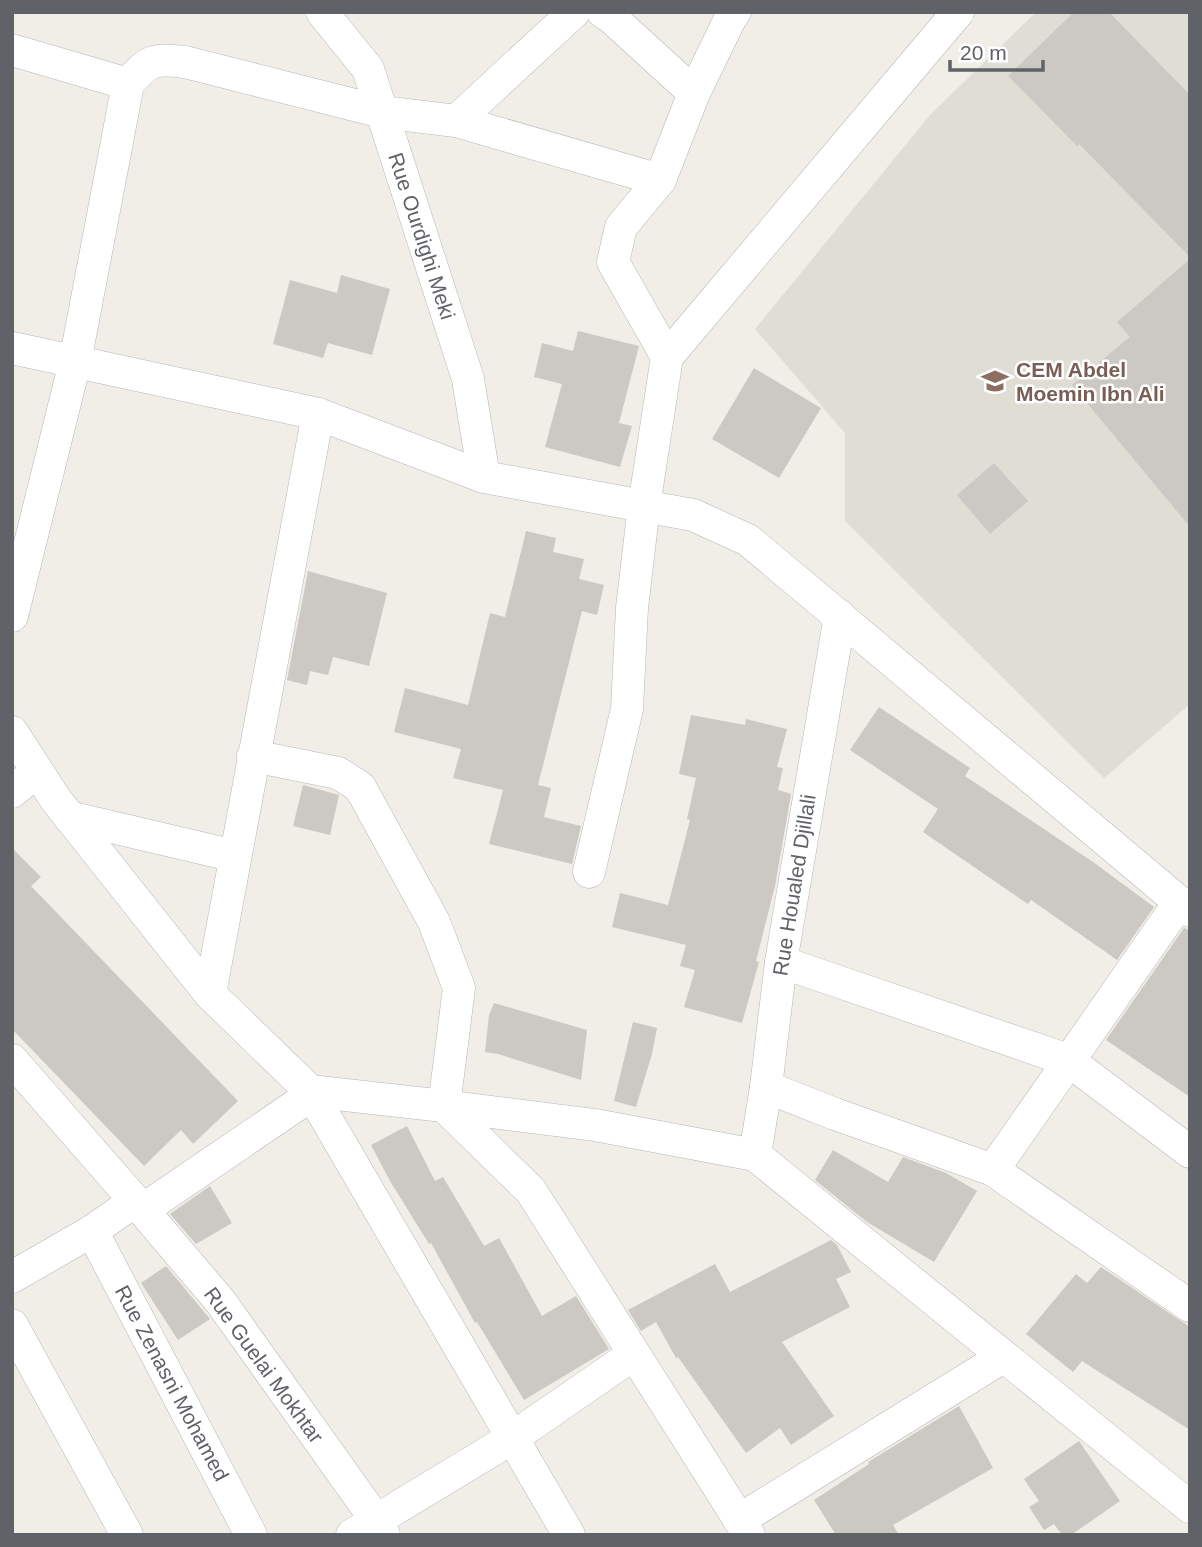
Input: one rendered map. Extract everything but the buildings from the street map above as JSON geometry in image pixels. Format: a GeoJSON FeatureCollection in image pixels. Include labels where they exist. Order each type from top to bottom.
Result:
{"type":"FeatureCollection","features":[{"type":"Feature","properties":{"kind":"street","name":"Rue Ourdighi Meki"},"geometry":{"type":"LineString","coordinates":[[322,12],[368,69],[468,379],[484,477]]}},
{"type":"Feature","properties":{"kind":"street"},"geometry":{"type":"LineString","coordinates":[[456,121],[573,12]]}},
{"type":"Feature","properties":{"kind":"street"},"geometry":{"type":"LineString","coordinates":[[603,12],[694,93]]}},
{"type":"Feature","properties":{"kind":"street"},"geometry":{"type":"LineString","coordinates":[[589,872],[627,709],[632,608],[644,506],[667,357],[958,12]]}},
{"type":"Feature","properties":{"kind":"street"},"geometry":{"type":"LineString","coordinates":[[667,357],[613,262],[621,227],[660,180],[729,14]]}},
{"type":"Feature","properties":{"kind":"street"},"geometry":{"type":"LineString","coordinates":[[12,50],[128,84]]}},
{"type":"Feature","properties":{"kind":"street"},"geometry":{"type":"LineString","coordinates":[[12,616],[75,362],[128,84],[143,67],[160,59],[185,62],[382,111],[456,121],[660,180]]}},
{"type":"Feature","properties":{"kind":"street"},"geometry":{"type":"LineString","coordinates":[[12,348],[318,414],[484,477],[693,515],[748,540],[840,616],[1184,907],[1068,1060],[993,1170]]}},
{"type":"Feature","properties":{"kind":"street"},"geometry":{"type":"LineString","coordinates":[[210,994],[318,414]]}},
{"type":"Feature","properties":{"kind":"street","name":"Rue Houaled Djillali"},"geometry":{"type":"LineString","coordinates":[[755,1155],[781,962],[840,616]]}},
{"type":"Feature","properties":{"kind":"street"},"geometry":{"type":"LineString","coordinates":[[12,732],[69,817],[210,994],[304,1098],[569,1535]]}},
{"type":"Feature","properties":{"kind":"street"},"geometry":{"type":"LineString","coordinates":[[253,756],[338,773],[360,787],[434,922],[459,988],[444,1106]]}},
{"type":"Feature","properties":{"kind":"street"},"geometry":{"type":"LineString","coordinates":[[12,792],[37,771]]}},
{"type":"Feature","properties":{"kind":"street"},"geometry":{"type":"LineString","coordinates":[[69,817],[235,856]]}},
{"type":"Feature","properties":{"kind":"street"},"geometry":{"type":"LineString","coordinates":[[781,962],[1068,1060],[1190,1152]]}},
{"type":"Feature","properties":{"kind":"street","name":"Rue Guelai Mokhtar"},"geometry":{"type":"LineString","coordinates":[[12,1060],[220,1301],[371,1530]]}},
{"type":"Feature","properties":{"kind":"street"},"geometry":{"type":"LineString","coordinates":[[766,1087],[993,1170],[1190,1306]]}},
{"type":"Feature","properties":{"kind":"street"},"geometry":{"type":"LineString","coordinates":[[12,1277],[92,1231],[135,1201],[144,1209],[304,1098],[444,1106],[595,1125],[755,1155],[1190,1507]]}},
{"type":"Feature","properties":{"kind":"street"},"geometry":{"type":"LineString","coordinates":[[444,1106],[531,1191],[744,1527],[1003,1357]]}},
{"type":"Feature","properties":{"kind":"street","name":"Rue Zenasni Mohamed"},"geometry":{"type":"LineString","coordinates":[[92,1231],[251,1535]]}},
{"type":"Feature","properties":{"kind":"street"},"geometry":{"type":"LineString","coordinates":[[12,1325],[127,1535]]}},
{"type":"Feature","properties":{"kind":"street"},"geometry":{"type":"LineString","coordinates":[[371,1530],[634,1354]]}},
{"type":"Feature","properties":{"kind":"shaded area","name":"CEM Abdel Moemin Ibn Ali"},"geometry":{"type":"Polygon","coordinates":[[[1036,12],[1190,12],[1190,704],[1104,778],[845,521],[845,433],[755,329],[930,115],[1036,12]]]}},
{"type":"Feature","properties":{"kind":"place","name":"CEM Abdel Moemin Ibn Ali"},"geometry":{"type":"Point","coordinates":[995,381]}}]}
